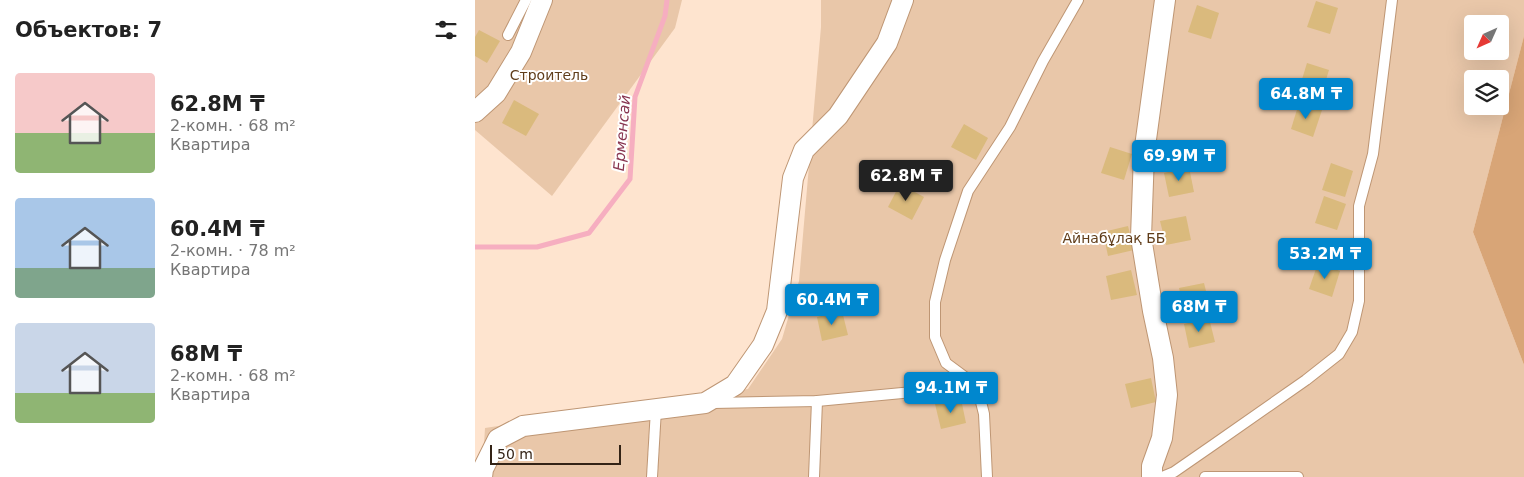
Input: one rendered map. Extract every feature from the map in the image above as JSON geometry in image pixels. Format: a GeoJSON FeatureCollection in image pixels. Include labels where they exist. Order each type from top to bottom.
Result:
{"type":"FeatureCollection","features":[{"type":"Feature","properties":{"kind":"street"},"geometry":{"type":"LineString","coordinates":[[475,112],[496,93],[521,52],[542,0]]}},
{"type":"Feature","properties":{"kind":"street"},"geometry":{"type":"LineString","coordinates":[[482,477],[483,469],[498,439],[523,426],[705,403],[735,385],[763,345],[777,311],[793,178],[804,150],[838,116],[887,43],[903,0]]}},
{"type":"Feature","properties":{"kind":"street"},"geometry":{"type":"LineString","coordinates":[[1152,477],[1153,466],[1162,438],[1167,395],[1163,358],[1141,237],[1144,154],[1165,0]]}},
{"type":"Feature","properties":{"kind":"lane"},"geometry":{"type":"LineString","coordinates":[[508,35],[526,0]]}},
{"type":"Feature","properties":{"kind":"lane"},"geometry":{"type":"LineString","coordinates":[[987,477],[984,414],[977,386],[946,363],[935,337],[935,302],[945,260],[968,191],[1010,127],[1043,60],[1078,0]]}},
{"type":"Feature","properties":{"kind":"lane"},"geometry":{"type":"LineString","coordinates":[[1162,477],[1173,472],[1307,380],[1339,354],[1351,332],[1359,301],[1359,206],[1373,154],[1391,1]]}},
{"type":"Feature","properties":{"kind":"lane"},"geometry":{"type":"LineString","coordinates":[[705,403],[817,401],[977,386]]}},
{"type":"Feature","properties":{"kind":"lane"},"geometry":{"type":"LineString","coordinates":[[814,477],[817,401]]}},
{"type":"Feature","properties":{"kind":"lane"},"geometry":{"type":"LineString","coordinates":[[652,477],[656,409]]}},
{"type":"Feature","properties":{"kind":"lane"},"geometry":{"type":"LineString","coordinates":[[1205,477],[1298,477]]}},
{"type":"Feature","properties":{"kind":"green space","name":"Строитель"},"geometry":{"type":"Polygon","coordinates":[[[475,0],[682,0],[675,28],[552,196],[475,130],[475,0]]]}},
{"type":"Feature","properties":{"kind":"green space","name":"Айнабұлақ ББ"},"geometry":{"type":"Polygon","coordinates":[[[821,0],[1524,0],[1524,36],[1509,94],[1509,70],[1464,70],[1464,115],[1503,115],[1473,232],[1524,365],[1524,477],[482,477],[485,428],[748,389],[782,339],[799,281],[821,27],[821,0]]]}},
{"type":"Feature","properties":{"kind":"shaded area"},"geometry":{"type":"Polygon","coordinates":[[[1524,36],[1524,365],[1473,232],[1503,115],[1509,115],[1509,94],[1524,36]]]}},
{"type":"Feature","properties":{"kind":"building"},"geometry":{"type":"Polygon","coordinates":[[[1316,1],[1338,8],[1330,34],[1307,27],[1316,1]]]}},
{"type":"Feature","properties":{"kind":"building"},"geometry":{"type":"Polygon","coordinates":[[[1197,5],[1219,13],[1211,39],[1188,32],[1197,5]]]}},
{"type":"Feature","properties":{"kind":"building"},"geometry":{"type":"Polygon","coordinates":[[[479,30],[500,41],[487,63],[475,56],[475,37],[479,30]]]}},
{"type":"Feature","properties":{"kind":"building"},"geometry":{"type":"Polygon","coordinates":[[[1307,63],[1329,70],[1321,96],[1299,89],[1307,63]]]}},
{"type":"Feature","properties":{"kind":"building"},"geometry":{"type":"Polygon","coordinates":[[[514,100],[539,114],[526,136],[502,123],[514,100]]]}},
{"type":"Feature","properties":{"kind":"building"},"geometry":{"type":"Polygon","coordinates":[[[1299,103],[1322,110],[1313,137],[1291,129],[1299,103]]]}},
{"type":"Feature","properties":{"kind":"building"},"geometry":{"type":"Polygon","coordinates":[[[964,124],[988,138],[976,160],[951,147],[964,124]]]}},
{"type":"Feature","properties":{"kind":"building"},"geometry":{"type":"Polygon","coordinates":[[[1110,147],[1132,154],[1124,180],[1101,173],[1110,147]]]}},
{"type":"Feature","properties":{"kind":"building"},"geometry":{"type":"Polygon","coordinates":[[[1331,163],[1353,171],[1345,197],[1322,190],[1331,163]]]}},
{"type":"Feature","properties":{"kind":"building"},"geometry":{"type":"Polygon","coordinates":[[[1189,167],[1194,192],[1169,197],[1164,173],[1189,167]]]}},
{"type":"Feature","properties":{"kind":"building"},"geometry":{"type":"Polygon","coordinates":[[[900,184],[924,197],[912,220],[888,207],[900,184]]]}},
{"type":"Feature","properties":{"kind":"building"},"geometry":{"type":"Polygon","coordinates":[[[1324,196],[1346,204],[1337,230],[1315,223],[1324,196]]]}},
{"type":"Feature","properties":{"kind":"building"},"geometry":{"type":"Polygon","coordinates":[[[1186,216],[1191,240],[1166,245],[1160,221],[1186,216]]]}},
{"type":"Feature","properties":{"kind":"building"},"geometry":{"type":"Polygon","coordinates":[[[1128,226],[1134,250],[1108,256],[1103,232],[1128,226]]]}},
{"type":"Feature","properties":{"kind":"building"},"geometry":{"type":"Polygon","coordinates":[[[1318,263],[1340,271],[1332,297],[1309,289],[1318,263]]]}},
{"type":"Feature","properties":{"kind":"building"},"geometry":{"type":"Polygon","coordinates":[[[1131,270],[1137,295],[1111,300],[1106,276],[1131,270]]]}},
{"type":"Feature","properties":{"kind":"building"},"geometry":{"type":"Polygon","coordinates":[[[1204,283],[1210,307],[1185,312],[1179,288],[1204,283]]]}},
{"type":"Feature","properties":{"kind":"building"},"geometry":{"type":"Polygon","coordinates":[[[842,311],[848,335],[822,341],[817,317],[842,311]]]}},
{"type":"Feature","properties":{"kind":"building"},"geometry":{"type":"Polygon","coordinates":[[[1209,318],[1215,342],[1189,348],[1184,324],[1209,318]]]}},
{"type":"Feature","properties":{"kind":"building"},"geometry":{"type":"Polygon","coordinates":[[[1151,378],[1156,402],[1131,408],[1125,384],[1151,378]]]}},
{"type":"Feature","properties":{"kind":"building"},"geometry":{"type":"Polygon","coordinates":[[[961,399],[966,423],[941,429],[935,404],[961,399]]]}},
{"type":"Feature","properties":{"kind":"waterway","name":"Ерменсай"},"geometry":{"type":"LineString","coordinates":[[475,247],[537,247],[589,233],[630,179],[635,97],[665,16],[667,0]]}}]}
